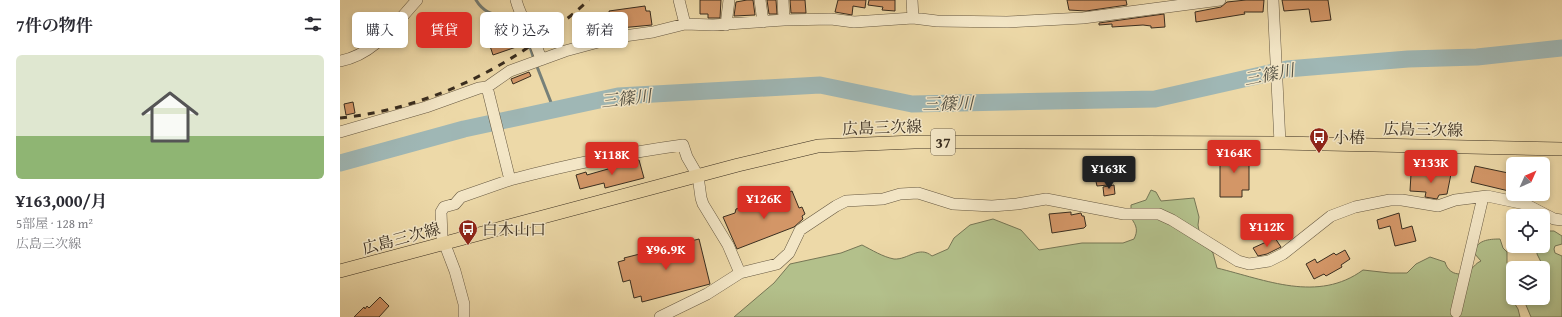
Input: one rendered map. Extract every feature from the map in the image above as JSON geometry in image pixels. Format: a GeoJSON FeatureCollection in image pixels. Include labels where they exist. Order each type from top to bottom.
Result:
{"type":"FeatureCollection","features":[{"type":"Feature","properties":{"kind":"main road","name":"広島三次線"},"geometry":{"type":"LineString","coordinates":[[340,271],[698,176],[818,146],[914,142],[1280,143],[1562,149]]}},
{"type":"Feature","properties":{"kind":"street"},"geometry":{"type":"LineString","coordinates":[[340,61],[360,55],[375,45],[417,0]]}},
{"type":"Feature","properties":{"kind":"street"},"geometry":{"type":"LineString","coordinates":[[516,0],[532,40],[537,47],[541,60]]}},
{"type":"Feature","properties":{"kind":"street"},"geometry":{"type":"LineString","coordinates":[[679,0],[685,24]]}},
{"type":"Feature","properties":{"kind":"street"},"geometry":{"type":"LineString","coordinates":[[726,25],[729,0]]}},
{"type":"Feature","properties":{"kind":"street"},"geometry":{"type":"LineString","coordinates":[[760,0],[764,22]]}},
{"type":"Feature","properties":{"kind":"street"},"geometry":{"type":"LineString","coordinates":[[783,0],[784,20]]}},
{"type":"Feature","properties":{"kind":"street"},"geometry":{"type":"LineString","coordinates":[[912,0],[913,18]]}},
{"type":"Feature","properties":{"kind":"street"},"geometry":{"type":"LineString","coordinates":[[340,132],[487,89],[510,71],[565,51],[617,37],[653,32],[685,24],[726,25],[784,20],[831,19],[854,22],[913,18],[937,21],[1007,22],[1083,18],[1220,0]]}},
{"type":"Feature","properties":{"kind":"street"},"geometry":{"type":"LineString","coordinates":[[1273,0],[1280,143]]}},
{"type":"Feature","properties":{"kind":"street"},"geometry":{"type":"LineString","coordinates":[[487,89],[509,178]]}},
{"type":"Feature","properties":{"kind":"street"},"geometry":{"type":"LineString","coordinates":[[464,317],[464,304],[456,271],[444,244],[441,230],[440,212],[444,207],[455,204],[461,197],[509,178],[596,159],[683,145],[687,157],[698,176],[700,198],[728,245],[740,273]]}},
{"type":"Feature","properties":{"kind":"street"},"geometry":{"type":"LineString","coordinates":[[660,317],[707,294],[740,273],[777,264],[789,253],[800,230],[836,206],[846,201],[883,199],[900,194],[918,193],[953,204],[992,206],[1017,204],[1046,199],[1124,214],[1159,214],[1238,261],[1249,264],[1269,261],[1283,254],[1325,220],[1356,208],[1390,200],[1402,200],[1438,206],[1456,200],[1483,197],[1500,198],[1525,204],[1554,219],[1562,220]]}},
{"type":"Feature","properties":{"kind":"street"},"geometry":{"type":"LineString","coordinates":[[1456,312],[1483,197]]}},
{"type":"Feature","properties":{"kind":"green space"},"geometry":{"type":"Polygon","coordinates":[[[1151,190],[1156,192],[1161,201],[1194,198],[1199,217],[1198,225],[1201,241],[1213,253],[1217,268],[1273,283],[1292,286],[1310,287],[1328,285],[1346,280],[1363,270],[1407,273],[1416,264],[1430,257],[1445,262],[1452,272],[1459,274],[1467,272],[1481,261],[1474,253],[1477,245],[1487,240],[1500,239],[1503,248],[1507,253],[1506,305],[1516,305],[1520,317],[734,317],[774,283],[790,264],[841,253],[862,245],[894,259],[899,259],[918,252],[927,253],[932,256],[948,249],[954,238],[970,225],[993,219],[1021,230],[1039,250],[1082,243],[1123,243],[1134,239],[1136,233],[1136,226],[1131,218],[1131,205],[1146,200],[1151,190]]]}},
{"type":"Feature","properties":{"kind":"green space"},"geometry":{"type":"Polygon","coordinates":[[[1550,231],[1554,231],[1562,236],[1562,244],[1555,246],[1554,249],[1555,253],[1562,256],[1562,317],[1531,317],[1526,305],[1550,305],[1550,261],[1540,261],[1537,254],[1550,253],[1550,231]]]}},
{"type":"Feature","properties":{"kind":"building"},"geometry":{"type":"Polygon","coordinates":[[[700,0],[721,0],[720,18],[708,18],[708,14],[700,14],[700,0]]]}},
{"type":"Feature","properties":{"kind":"building"},"geometry":{"type":"Polygon","coordinates":[[[753,0],[755,15],[734,16],[736,2],[753,0]]]}},
{"type":"Feature","properties":{"kind":"building"},"geometry":{"type":"Polygon","coordinates":[[[767,0],[776,0],[777,14],[769,14],[767,0]]]}},
{"type":"Feature","properties":{"kind":"building"},"geometry":{"type":"Polygon","coordinates":[[[790,0],[805,0],[806,13],[791,13],[790,0]]]}},
{"type":"Feature","properties":{"kind":"building"},"geometry":{"type":"Polygon","coordinates":[[[838,0],[866,0],[865,8],[853,6],[852,15],[835,12],[838,0]]]}},
{"type":"Feature","properties":{"kind":"building"},"geometry":{"type":"Polygon","coordinates":[[[869,0],[895,0],[895,11],[882,10],[883,7],[868,5],[869,0]]]}},
{"type":"Feature","properties":{"kind":"building"},"geometry":{"type":"Polygon","coordinates":[[[1067,0],[1126,0],[1127,5],[1086,11],[1069,10],[1067,0]]]}},
{"type":"Feature","properties":{"kind":"building"},"geometry":{"type":"Polygon","coordinates":[[[1264,0],[1263,12],[1244,12],[1245,14],[1196,22],[1195,12],[1221,7],[1227,2],[1264,0]]]}},
{"type":"Feature","properties":{"kind":"building"},"geometry":{"type":"Polygon","coordinates":[[[1282,0],[1328,0],[1331,20],[1311,22],[1309,9],[1284,11],[1282,0]]]}},
{"type":"Feature","properties":{"kind":"building"},"geometry":{"type":"Polygon","coordinates":[[[645,6],[646,11],[650,11],[652,25],[628,27],[628,12],[609,11],[645,6]]]}},
{"type":"Feature","properties":{"kind":"building"},"geometry":{"type":"Polygon","coordinates":[[[1164,14],[1165,27],[1151,28],[1151,26],[1143,25],[1112,27],[1112,24],[1099,25],[1099,23],[1164,14]]]}},
{"type":"Feature","properties":{"kind":"building"},"geometry":{"type":"Polygon","coordinates":[[[491,48],[513,48],[493,55],[491,48]]]}},
{"type":"Feature","properties":{"kind":"building"},"geometry":{"type":"Polygon","coordinates":[[[529,72],[531,76],[513,84],[511,79],[529,72]]]}},
{"type":"Feature","properties":{"kind":"building"},"geometry":{"type":"Polygon","coordinates":[[[353,102],[355,113],[346,115],[344,104],[353,102]]]}},
{"type":"Feature","properties":{"kind":"building"},"geometry":{"type":"Polygon","coordinates":[[[1220,152],[1249,153],[1249,190],[1242,190],[1242,197],[1220,197],[1220,152]]]}},
{"type":"Feature","properties":{"kind":"building"},"geometry":{"type":"Polygon","coordinates":[[[639,160],[644,178],[605,188],[604,183],[580,189],[576,175],[586,172],[587,175],[622,165],[622,163],[639,160]]]}},
{"type":"Feature","properties":{"kind":"building"},"geometry":{"type":"Polygon","coordinates":[[[1104,162],[1108,185],[1097,186],[1092,164],[1104,162]]]}},
{"type":"Feature","properties":{"kind":"building"},"geometry":{"type":"Polygon","coordinates":[[[1475,166],[1506,173],[1506,190],[1471,182],[1475,166]]]}},
{"type":"Feature","properties":{"kind":"building"},"geometry":{"type":"Polygon","coordinates":[[[1424,172],[1451,174],[1447,194],[1439,195],[1437,199],[1425,197],[1426,192],[1410,191],[1411,174],[1424,175],[1424,172]]]}},
{"type":"Feature","properties":{"kind":"building"},"geometry":{"type":"Polygon","coordinates":[[[1114,185],[1115,194],[1104,196],[1103,187],[1114,185]]]}},
{"type":"Feature","properties":{"kind":"building"},"geometry":{"type":"Polygon","coordinates":[[[792,191],[799,208],[802,207],[805,214],[802,216],[803,219],[794,227],[737,249],[723,217],[735,213],[736,209],[749,205],[755,206],[792,191]]]}},
{"type":"Feature","properties":{"kind":"building"},"geometry":{"type":"Polygon","coordinates":[[[1071,212],[1071,215],[1081,213],[1082,216],[1084,216],[1086,226],[1084,228],[1052,233],[1049,214],[1071,212]]]}},
{"type":"Feature","properties":{"kind":"building"},"geometry":{"type":"Polygon","coordinates":[[[1399,213],[1402,229],[1412,226],[1416,241],[1395,246],[1390,226],[1379,229],[1377,220],[1399,213]]]}},
{"type":"Feature","properties":{"kind":"building"},"geometry":{"type":"Polygon","coordinates":[[[1275,238],[1281,247],[1267,254],[1258,256],[1253,248],[1275,238]]]}},
{"type":"Feature","properties":{"kind":"building"},"geometry":{"type":"Polygon","coordinates":[[[699,239],[710,284],[642,302],[641,296],[634,298],[630,280],[623,282],[618,262],[625,260],[624,258],[699,239]]]}},
{"type":"Feature","properties":{"kind":"building"},"geometry":{"type":"Polygon","coordinates":[[[1345,250],[1350,259],[1341,265],[1342,267],[1326,276],[1324,274],[1314,279],[1306,264],[1315,259],[1317,263],[1334,253],[1336,255],[1345,250]]]}},
{"type":"Feature","properties":{"kind":"building"},"geometry":{"type":"Polygon","coordinates":[[[380,297],[389,306],[379,317],[354,317],[364,307],[365,309],[367,306],[369,308],[380,297]]]}},
{"type":"Feature","properties":{"kind":"waterway"},"geometry":{"type":"LineString","coordinates":[[476,0],[486,11],[509,17],[521,25],[526,34],[534,59]]}},
{"type":"Feature","properties":{"kind":"waterway","name":"三篠川"},"geometry":{"type":"LineString","coordinates":[[340,163],[464,129],[618,96],[820,85],[912,104],[1155,99],[1287,69],[1408,59],[1477,57],[1562,48]]}},
{"type":"Feature","properties":{"kind":"waterway"},"geometry":{"type":"LineString","coordinates":[[536,64],[554,110]]}},
{"type":"Feature","properties":{"kind":"railway"},"geometry":{"type":"LineString","coordinates":[[340,118],[375,113],[409,104],[442,93],[474,79],[534,44],[589,0]]}},
{"type":"Feature","properties":{"kind":"place","name":"小椿"},"geometry":{"type":"Point","coordinates":[1319,154]}},
{"type":"Feature","properties":{"kind":"place","name":"白木山口"},"geometry":{"type":"Point","coordinates":[468,246]}}]}
